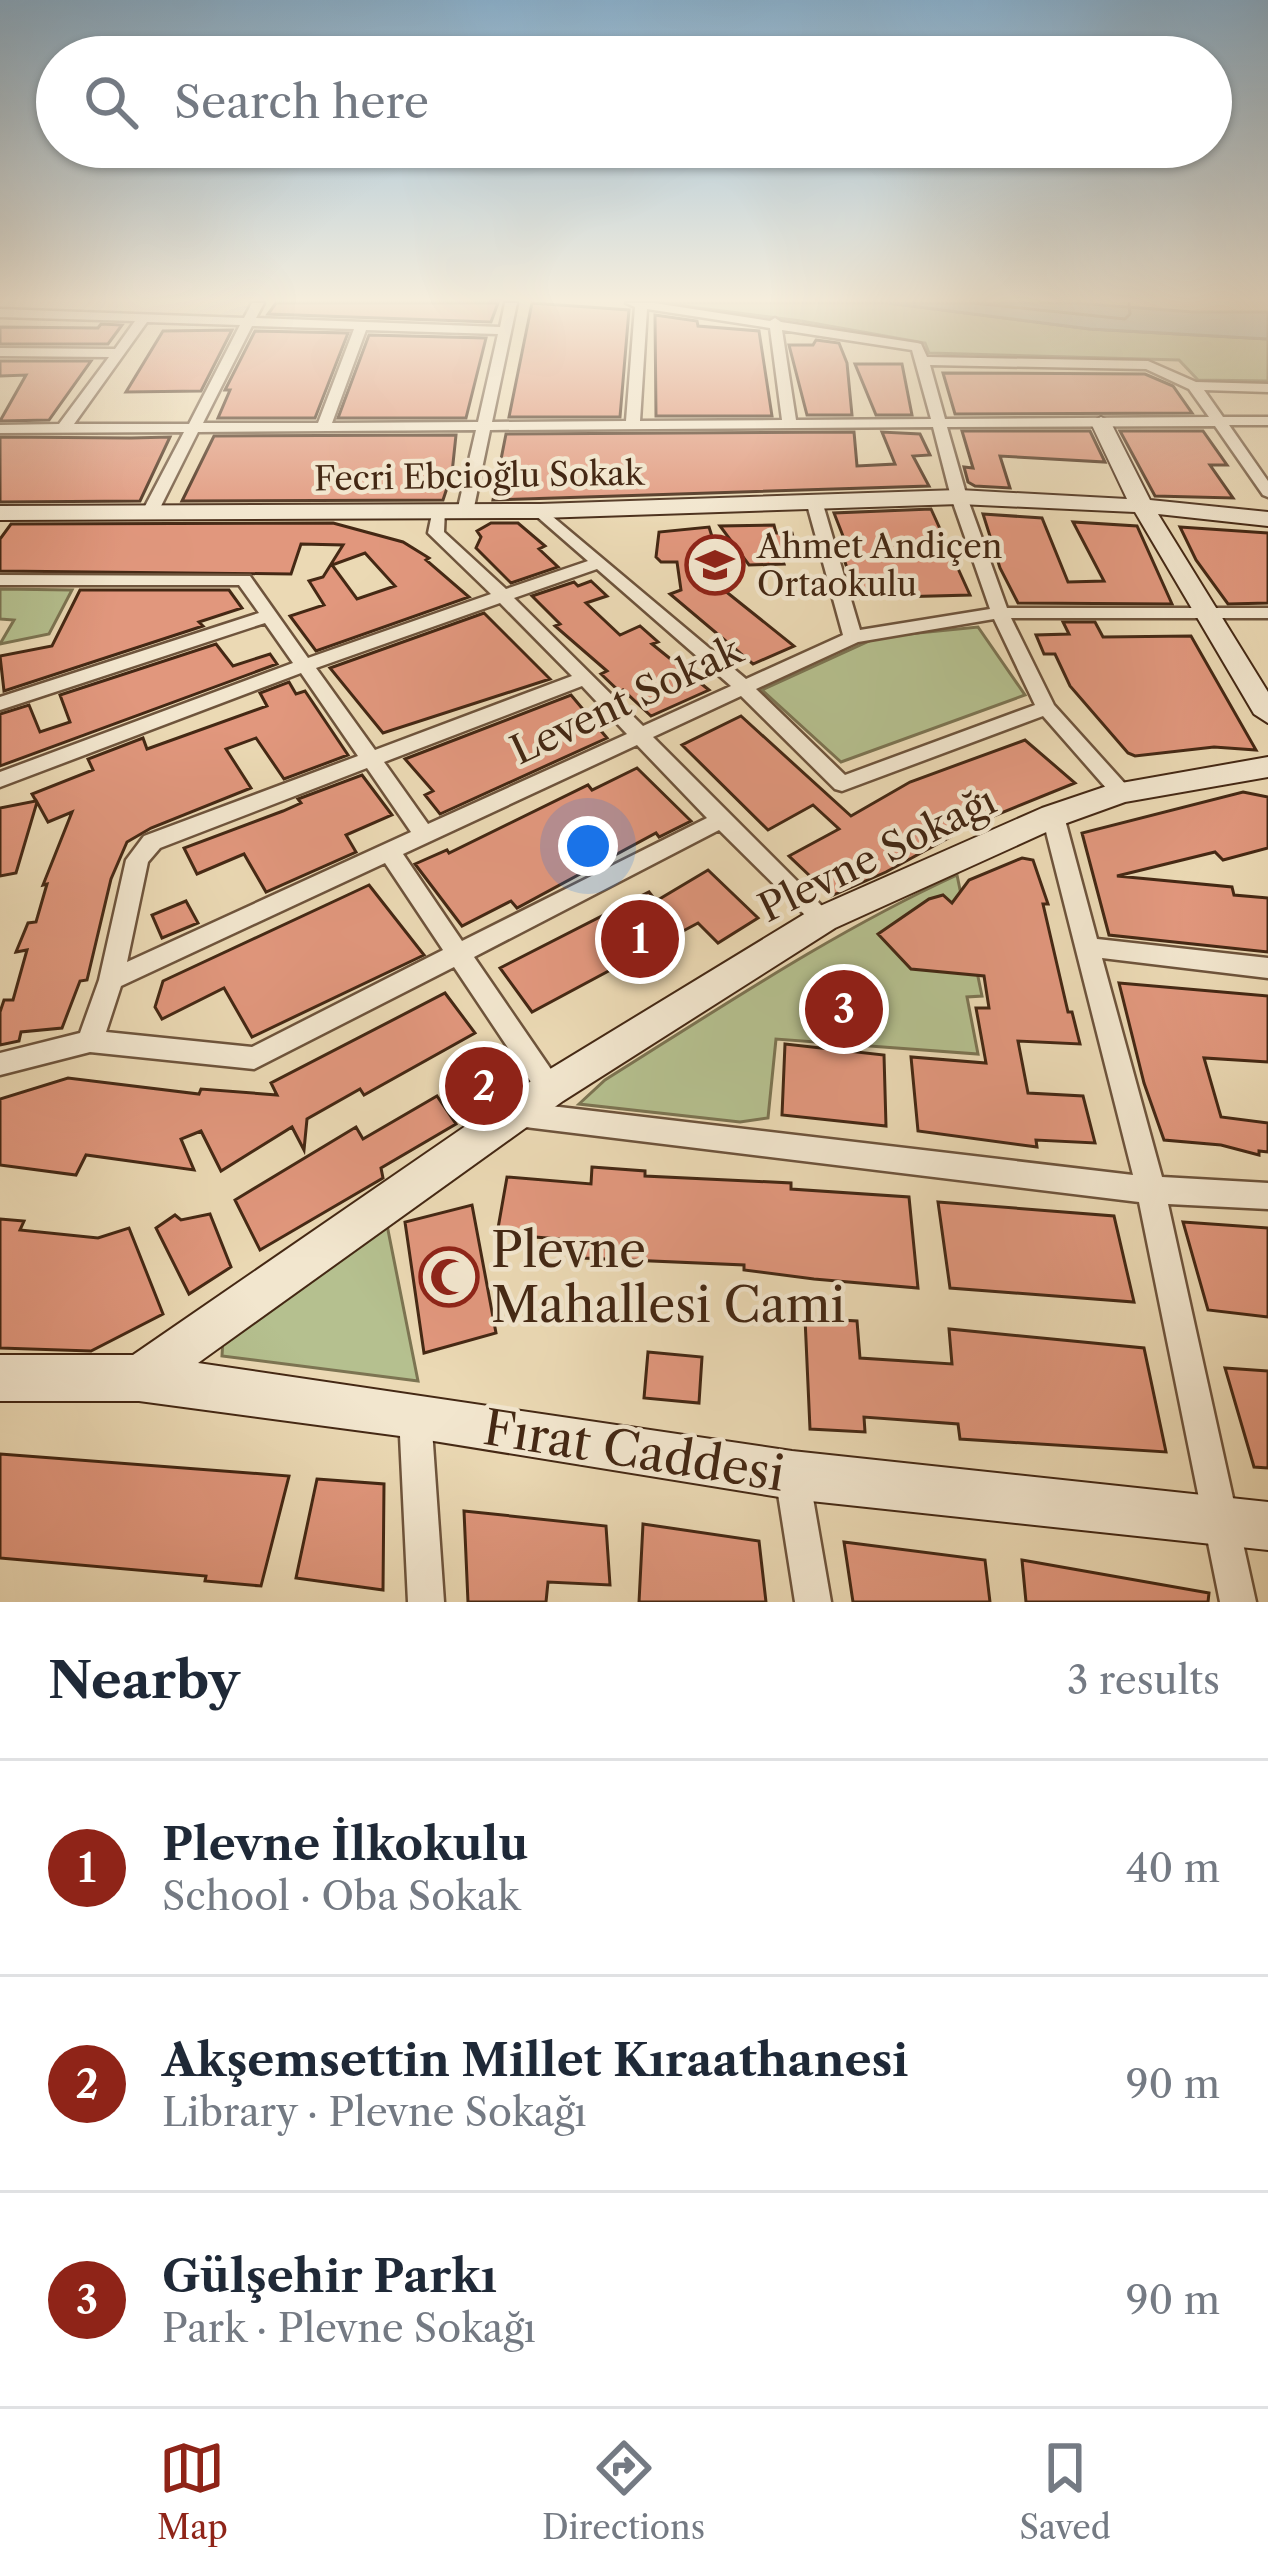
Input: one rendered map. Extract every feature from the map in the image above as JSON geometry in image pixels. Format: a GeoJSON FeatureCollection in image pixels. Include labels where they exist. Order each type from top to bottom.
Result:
{"type":"FeatureCollection","features":[{"type":"Feature","properties":{"kind":"street"},"geometry":{"type":"LineString","coordinates":[[64,428],[101,378]]}},
{"type":"Feature","properties":{"kind":"street"},"geometry":{"type":"LineString","coordinates":[[150,512],[219,378]]}},
{"type":"Feature","properties":{"kind":"street"},"geometry":{"type":"LineString","coordinates":[[324,426],[342,378]]}},
{"type":"Feature","properties":{"kind":"street"},"geometry":{"type":"LineString","coordinates":[[465,512],[494,378]]}},
{"type":"Feature","properties":{"kind":"street"},"geometry":{"type":"LineString","coordinates":[[633,424],[634,378]]}},
{"type":"Feature","properties":{"kind":"street"},"geometry":{"type":"LineString","coordinates":[[783,378],[789,422]]}},
{"type":"Feature","properties":{"kind":"street"},"geometry":{"type":"LineString","coordinates":[[926,378],[959,497],[1000,614],[1046,708],[1121,792]]}},
{"type":"Feature","properties":{"kind":"street"},"geometry":{"type":"LineString","coordinates":[[1177,378],[1194,386],[1268,388]]}},
{"type":"Feature","properties":{"kind":"street"},"geometry":{"type":"LineString","coordinates":[[1194,386],[1214,421],[1268,492]]}},
{"type":"Feature","properties":{"kind":"street"},"geometry":{"type":"LineString","coordinates":[[0,429],[1268,421]]}},
{"type":"Feature","properties":{"kind":"street"},"geometry":{"type":"LineString","coordinates":[[1101,422],[1142,506],[1268,713]]}},
{"type":"Feature","properties":{"kind":"street"},"geometry":{"type":"LineString","coordinates":[[1245,463],[1268,462]]}},
{"type":"Feature","properties":{"kind":"street","name":"Fecri Ebcioğlu Sokak"},"geometry":{"type":"LineString","coordinates":[[0,513],[540,511],[959,497],[1142,506],[1268,519]]}},
{"type":"Feature","properties":{"kind":"street"},"geometry":{"type":"LineString","coordinates":[[814,501],[853,637]]}},
{"type":"Feature","properties":{"kind":"street"},"geometry":{"type":"LineString","coordinates":[[540,511],[741,685],[842,784],[1046,708]]}},
{"type":"Feature","properties":{"kind":"street"},"geometry":{"type":"LineString","coordinates":[[439,512],[436,533],[503,594],[719,821],[823,919]]}},
{"type":"Feature","properties":{"kind":"street"},"geometry":{"type":"LineString","coordinates":[[0,780],[308,664],[598,563]]}},
{"type":"Feature","properties":{"kind":"street"},"geometry":{"type":"LineString","coordinates":[[0,580],[244,580],[308,664],[424,834]]}},
{"type":"Feature","properties":{"kind":"street","name":"Levent Sokak"},"geometry":{"type":"LineString","coordinates":[[111,980],[853,637],[1000,614],[1268,613]]}},
{"type":"Feature","properties":{"kind":"street"},"geometry":{"type":"LineString","coordinates":[[0,704],[271,615]]}},
{"type":"Feature","properties":{"kind":"street"},"geometry":{"type":"LineString","coordinates":[[89,1041],[111,980],[137,860],[152,842],[586,678]]}},
{"type":"Feature","properties":{"kind":"street","name":"Plevne Sokağı"},"geometry":{"type":"LineString","coordinates":[[139,1378],[550,1089],[823,919],[1053,816],[1121,792],[1268,766]]}},
{"type":"Feature","properties":{"kind":"street"},"geometry":{"type":"LineString","coordinates":[[1053,816],[1151,1190],[1238,1602]]}},
{"type":"Feature","properties":{"kind":"street"},"geometry":{"type":"LineString","coordinates":[[0,1064],[89,1041],[254,1058],[719,821]]}},
{"type":"Feature","properties":{"kind":"street"},"geometry":{"type":"LineString","coordinates":[[388,850],[550,1089]]}},
{"type":"Feature","properties":{"kind":"street"},"geometry":{"type":"LineString","coordinates":[[1088,947],[1268,968]]}},
{"type":"Feature","properties":{"kind":"street"},"geometry":{"type":"LineString","coordinates":[[516,1113],[1151,1190],[1268,1196]]}},
{"type":"Feature","properties":{"kind":"street","name":"Fırat Caddesi"},"geometry":{"type":"LineString","coordinates":[[0,1378],[139,1378],[415,1415],[792,1475],[1268,1526]]}},
{"type":"Feature","properties":{"kind":"street"},"geometry":{"type":"LineString","coordinates":[[415,1415],[426,1602]]}},
{"type":"Feature","properties":{"kind":"street"},"geometry":{"type":"LineString","coordinates":[[792,1475],[813,1602]]}},
{"type":"Feature","properties":{"kind":"green space"},"geometry":{"type":"Polygon","coordinates":[[[1196,378],[1268,378],[1268,381],[1196,378]]]}},
{"type":"Feature","properties":{"kind":"green space"},"geometry":{"type":"Polygon","coordinates":[[[0,589],[72,590],[49,634],[0,644],[14,620],[0,619],[0,589]]]}},
{"type":"Feature","properties":{"kind":"green space"},"geometry":{"type":"Polygon","coordinates":[[[978,627],[1025,695],[841,762],[762,690],[878,637],[978,627]]]}},
{"type":"Feature","properties":{"kind":"green space"},"geometry":{"type":"Polygon","coordinates":[[[957,875],[982,996],[967,997],[978,1054],[776,1039],[768,1118],[740,1122],[579,1104],[605,1080],[778,972],[957,875]]]}},
{"type":"Feature","properties":{"kind":"green space"},"geometry":{"type":"Polygon","coordinates":[[[387,1225],[418,1381],[222,1356],[223,1338],[387,1225]]]}},
{"type":"Feature","properties":{"kind":"building"},"geometry":{"type":"Polygon","coordinates":[[[24,378],[79,378],[49,420],[0,421],[24,378]]]}},
{"type":"Feature","properties":{"kind":"building"},"geometry":{"type":"Polygon","coordinates":[[[135,378],[208,378],[201,391],[126,392],[135,378]]]}},
{"type":"Feature","properties":{"kind":"building"},"geometry":{"type":"Polygon","coordinates":[[[231,378],[331,378],[315,418],[218,418],[230,390],[225,390],[231,378]]]}},
{"type":"Feature","properties":{"kind":"building"},"geometry":{"type":"Polygon","coordinates":[[[353,378],[476,378],[466,418],[338,418],[353,378]]]}},
{"type":"Feature","properties":{"kind":"building"},"geometry":{"type":"Polygon","coordinates":[[[517,378],[623,378],[620,417],[509,417],[517,378]]]}},
{"type":"Feature","properties":{"kind":"building"},"geometry":{"type":"Polygon","coordinates":[[[656,378],[766,378],[772,416],[656,416],[656,378]]]}},
{"type":"Feature","properties":{"kind":"building"},"geometry":{"type":"Polygon","coordinates":[[[797,378],[848,378],[852,415],[807,415],[797,378]]]}},
{"type":"Feature","properties":{"kind":"building"},"geometry":{"type":"Polygon","coordinates":[[[861,378],[905,378],[912,415],[876,415],[861,378]]]}},
{"type":"Feature","properties":{"kind":"building"},"geometry":{"type":"Polygon","coordinates":[[[944,378],[1154,378],[1173,386],[1192,413],[955,414],[944,378]]]}},
{"type":"Feature","properties":{"kind":"building"},"geometry":{"type":"Polygon","coordinates":[[[962,431],[1090,431],[1105,462],[1000,456],[1010,488],[975,486],[968,482],[964,467],[973,468],[962,431]]]}},
{"type":"Feature","properties":{"kind":"building"},"geometry":{"type":"Polygon","coordinates":[[[1120,431],[1203,431],[1227,465],[1210,465],[1233,498],[1155,496],[1120,431]]]}},
{"type":"Feature","properties":{"kind":"building"},"geometry":{"type":"Polygon","coordinates":[[[854,432],[857,466],[895,464],[882,432],[920,434],[930,455],[913,456],[929,486],[493,500],[506,434],[854,432]]]}},
{"type":"Feature","properties":{"kind":"building"},"geometry":{"type":"Polygon","coordinates":[[[456,435],[443,500],[182,501],[214,436],[456,435]]]}},
{"type":"Feature","properties":{"kind":"building"},"geometry":{"type":"Polygon","coordinates":[[[0,437],[170,437],[140,501],[0,502],[0,437]]]}},
{"type":"Feature","properties":{"kind":"building"},"geometry":{"type":"Polygon","coordinates":[[[931,509],[970,595],[858,598],[842,554],[850,554],[834,513],[931,509]]]}},
{"type":"Feature","properties":{"kind":"building"},"geometry":{"type":"Polygon","coordinates":[[[983,514],[1042,518],[1068,582],[1104,581],[1073,522],[1137,526],[1172,604],[1018,603],[1000,568],[983,514]]]}},
{"type":"Feature","properties":{"kind":"building"},"geometry":{"type":"Polygon","coordinates":[[[333,523],[403,542],[429,558],[426,560],[469,597],[316,651],[290,616],[324,605],[309,581],[323,577],[343,545],[301,544],[291,574],[0,571],[0,539],[11,524],[333,523]],[[365,553],[332,565],[357,599],[395,586],[365,553]]]}},
{"type":"Feature","properties":{"kind":"building"},"geometry":{"type":"Polygon","coordinates":[[[491,523],[518,523],[545,546],[539,549],[558,567],[511,583],[476,548],[481,537],[477,531],[491,523]]]}},
{"type":"Feature","properties":{"kind":"building"},"geometry":{"type":"Polygon","coordinates":[[[774,525],[776,533],[792,533],[798,557],[782,558],[784,564],[749,565],[720,526],[774,525]]]}},
{"type":"Feature","properties":{"kind":"building"},"geometry":{"type":"Polygon","coordinates":[[[709,527],[721,565],[694,566],[794,646],[753,664],[670,594],[681,590],[677,562],[661,562],[656,557],[659,532],[709,527]]]}},
{"type":"Feature","properties":{"kind":"building"},"geometry":{"type":"Polygon","coordinates":[[[1180,527],[1268,533],[1268,603],[1228,604],[1196,560],[1180,527]]]}},
{"type":"Feature","properties":{"kind":"building"},"geometry":{"type":"Polygon","coordinates":[[[591,581],[607,596],[586,603],[620,635],[640,626],[658,642],[652,644],[709,690],[651,716],[620,692],[601,674],[607,671],[555,626],[560,624],[532,596],[591,581]]]}},
{"type":"Feature","properties":{"kind":"building"},"geometry":{"type":"Polygon","coordinates":[[[80,590],[229,590],[242,608],[199,622],[203,626],[4,691],[0,656],[52,646],[80,590]]]}},
{"type":"Feature","properties":{"kind":"building"},"geometry":{"type":"Polygon","coordinates":[[[484,613],[550,679],[383,733],[330,668],[484,613]]]}},
{"type":"Feature","properties":{"kind":"building"},"geometry":{"type":"Polygon","coordinates":[[[1063,622],[1095,622],[1103,637],[1191,636],[1256,750],[1214,747],[1128,753],[1070,686],[1055,654],[1044,654],[1036,635],[1069,634],[1063,622]]]}},
{"type":"Feature","properties":{"kind":"building"},"geometry":{"type":"Polygon","coordinates":[[[216,644],[233,666],[270,654],[277,664],[0,766],[0,714],[29,705],[40,732],[70,722],[60,695],[216,644]]]}},
{"type":"Feature","properties":{"kind":"building"},"geometry":{"type":"Polygon","coordinates":[[[289,682],[296,694],[305,691],[348,755],[284,779],[256,738],[226,749],[251,788],[127,842],[111,879],[87,980],[80,981],[62,1028],[21,1032],[19,1041],[0,1045],[0,1012],[4,1000],[13,1000],[27,950],[16,952],[28,923],[36,922],[47,884],[43,885],[72,812],[48,822],[37,802],[16,873],[0,876],[0,808],[36,801],[32,794],[93,770],[88,759],[143,738],[147,749],[267,706],[260,693],[289,682]]]}},
{"type":"Feature","properties":{"kind":"building"},"geometry":{"type":"Polygon","coordinates":[[[571,695],[607,738],[440,814],[425,795],[433,791],[405,759],[571,695]]]}},
{"type":"Feature","properties":{"kind":"building"},"geometry":{"type":"Polygon","coordinates":[[[741,716],[851,816],[910,782],[1025,740],[1075,783],[947,835],[950,837],[886,872],[831,896],[789,856],[839,829],[813,805],[768,830],[682,745],[741,716]]]}},
{"type":"Feature","properties":{"kind":"building"},"geometry":{"type":"Polygon","coordinates":[[[637,768],[691,821],[659,837],[656,833],[517,908],[511,901],[462,926],[415,864],[449,853],[588,785],[592,790],[637,768]]]}},
{"type":"Feature","properties":{"kind":"building"},"geometry":{"type":"Polygon","coordinates":[[[362,775],[392,815],[346,835],[356,852],[266,892],[244,854],[197,874],[184,848],[362,775]]]}},
{"type":"Feature","properties":{"kind":"building"},"geometry":{"type":"Polygon","coordinates":[[[1243,792],[1268,797],[1268,848],[1223,860],[1215,852],[1117,876],[1232,887],[1234,895],[1268,898],[1268,952],[1109,935],[1082,833],[1243,792]]]}},
{"type":"Feature","properties":{"kind":"building"},"geometry":{"type":"Polygon","coordinates":[[[1022,858],[1033,860],[1048,904],[1043,904],[1080,1044],[1018,1041],[1028,1093],[1083,1096],[1095,1143],[1036,1140],[1037,1147],[918,1131],[911,1057],[986,1063],[976,1008],[989,1008],[984,976],[911,969],[878,934],[929,899],[943,895],[952,903],[969,880],[1022,858]]]}},
{"type":"Feature","properties":{"kind":"building"},"geometry":{"type":"Polygon","coordinates":[[[708,870],[758,918],[718,943],[698,923],[532,1012],[500,968],[649,892],[656,901],[708,870]]]}},
{"type":"Feature","properties":{"kind":"building"},"geometry":{"type":"Polygon","coordinates":[[[369,885],[424,955],[252,1037],[224,988],[162,1019],[155,1007],[163,981],[369,885]]]}},
{"type":"Feature","properties":{"kind":"building"},"geometry":{"type":"Polygon","coordinates":[[[186,901],[198,923],[162,938],[152,915],[186,901]]]}},
{"type":"Feature","properties":{"kind":"building"},"geometry":{"type":"Polygon","coordinates":[[[1119,983],[1268,996],[1268,1062],[1204,1058],[1221,1117],[1268,1123],[1268,1152],[1259,1151],[1259,1155],[1221,1145],[1164,1140],[1119,983]]]}},
{"type":"Feature","properties":{"kind":"building"},"geometry":{"type":"Polygon","coordinates":[[[445,993],[475,1033],[364,1095],[360,1089],[307,1119],[304,1150],[292,1127],[221,1171],[201,1131],[181,1139],[194,1170],[86,1155],[76,1175],[0,1165],[0,1099],[68,1078],[199,1094],[201,1089],[277,1095],[271,1083],[445,993]]]}},
{"type":"Feature","properties":{"kind":"building"},"geometry":{"type":"Polygon","coordinates":[[[785,1044],[884,1055],[886,1126],[782,1115],[785,1044]]]}},
{"type":"Feature","properties":{"kind":"building"},"geometry":{"type":"Polygon","coordinates":[[[437,1096],[456,1124],[381,1168],[383,1178],[260,1250],[235,1200],[356,1127],[363,1139],[437,1096]]]}},
{"type":"Feature","properties":{"kind":"building"},"geometry":{"type":"Polygon","coordinates":[[[592,1167],[645,1171],[645,1176],[791,1183],[791,1189],[909,1197],[918,1288],[744,1270],[744,1265],[583,1258],[585,1241],[497,1234],[507,1177],[591,1184],[592,1167]]]}},
{"type":"Feature","properties":{"kind":"building"},"geometry":{"type":"Polygon","coordinates":[[[938,1202],[1114,1216],[1134,1302],[950,1288],[938,1202]]]}},
{"type":"Feature","properties":{"kind":"building","name":"Plevne Mahallesi Cami"},"geometry":{"type":"Polygon","coordinates":[[[472,1205],[496,1333],[424,1353],[405,1222],[472,1205]]]}},
{"type":"Feature","properties":{"kind":"building"},"geometry":{"type":"Polygon","coordinates":[[[210,1214],[231,1267],[189,1294],[156,1228],[175,1215],[181,1220],[210,1214]]]}},
{"type":"Feature","properties":{"kind":"building"},"geometry":{"type":"Polygon","coordinates":[[[0,1219],[24,1221],[20,1230],[98,1238],[129,1228],[163,1314],[91,1351],[0,1348],[0,1219]]]}},
{"type":"Feature","properties":{"kind":"building"},"geometry":{"type":"Polygon","coordinates":[[[1183,1222],[1268,1228],[1268,1317],[1208,1310],[1183,1222]]]}},
{"type":"Feature","properties":{"kind":"building"},"geometry":{"type":"Polygon","coordinates":[[[805,1318],[857,1321],[860,1358],[952,1364],[949,1329],[1144,1348],[1166,1452],[960,1439],[958,1424],[864,1417],[865,1432],[810,1429],[805,1318]]]}},
{"type":"Feature","properties":{"kind":"building"},"geometry":{"type":"Polygon","coordinates":[[[648,1352],[702,1357],[699,1403],[644,1398],[648,1352]]]}},
{"type":"Feature","properties":{"kind":"building"},"geometry":{"type":"Polygon","coordinates":[[[1225,1368],[1268,1371],[1268,1468],[1254,1467],[1225,1368]]]}},
{"type":"Feature","properties":{"kind":"building"},"geometry":{"type":"Polygon","coordinates":[[[0,1454],[289,1476],[261,1586],[205,1581],[206,1576],[0,1558],[0,1454]]]}},
{"type":"Feature","properties":{"kind":"building"},"geometry":{"type":"Polygon","coordinates":[[[317,1479],[384,1484],[383,1590],[296,1578],[317,1479]]]}},
{"type":"Feature","properties":{"kind":"building"},"geometry":{"type":"Polygon","coordinates":[[[464,1511],[606,1526],[610,1585],[548,1582],[546,1602],[468,1602],[464,1511]]]}},
{"type":"Feature","properties":{"kind":"building"},"geometry":{"type":"Polygon","coordinates":[[[643,1524],[759,1541],[766,1602],[639,1602],[643,1524]]]}},
{"type":"Feature","properties":{"kind":"building"},"geometry":{"type":"Polygon","coordinates":[[[844,1542],[985,1560],[990,1602],[853,1602],[844,1542]]]}},
{"type":"Feature","properties":{"kind":"building"},"geometry":{"type":"Polygon","coordinates":[[[1022,1560],[1209,1593],[1208,1602],[1026,1602],[1022,1560]]]}},
{"type":"Feature","properties":{"kind":"place","name":"Ahmet Andiçen Ortaokulu"},"geometry":{"type":"Point","coordinates":[715,565]}},
{"type":"Feature","properties":{"kind":"place","name":"Plevne İlkokulu"},"geometry":{"type":"Point","coordinates":[640,939]}},
{"type":"Feature","properties":{"kind":"place","name":"Gülşehir Parkı"},"geometry":{"type":"Point","coordinates":[844,1009]}},
{"type":"Feature","properties":{"kind":"place","name":"Akşemsettin Millet Kıraathanesi"},"geometry":{"type":"Point","coordinates":[484,1086]}},
{"type":"Feature","properties":{"kind":"place","name":"Plevne Mahallesi Cami"},"geometry":{"type":"Point","coordinates":[449,1277]}}]}
